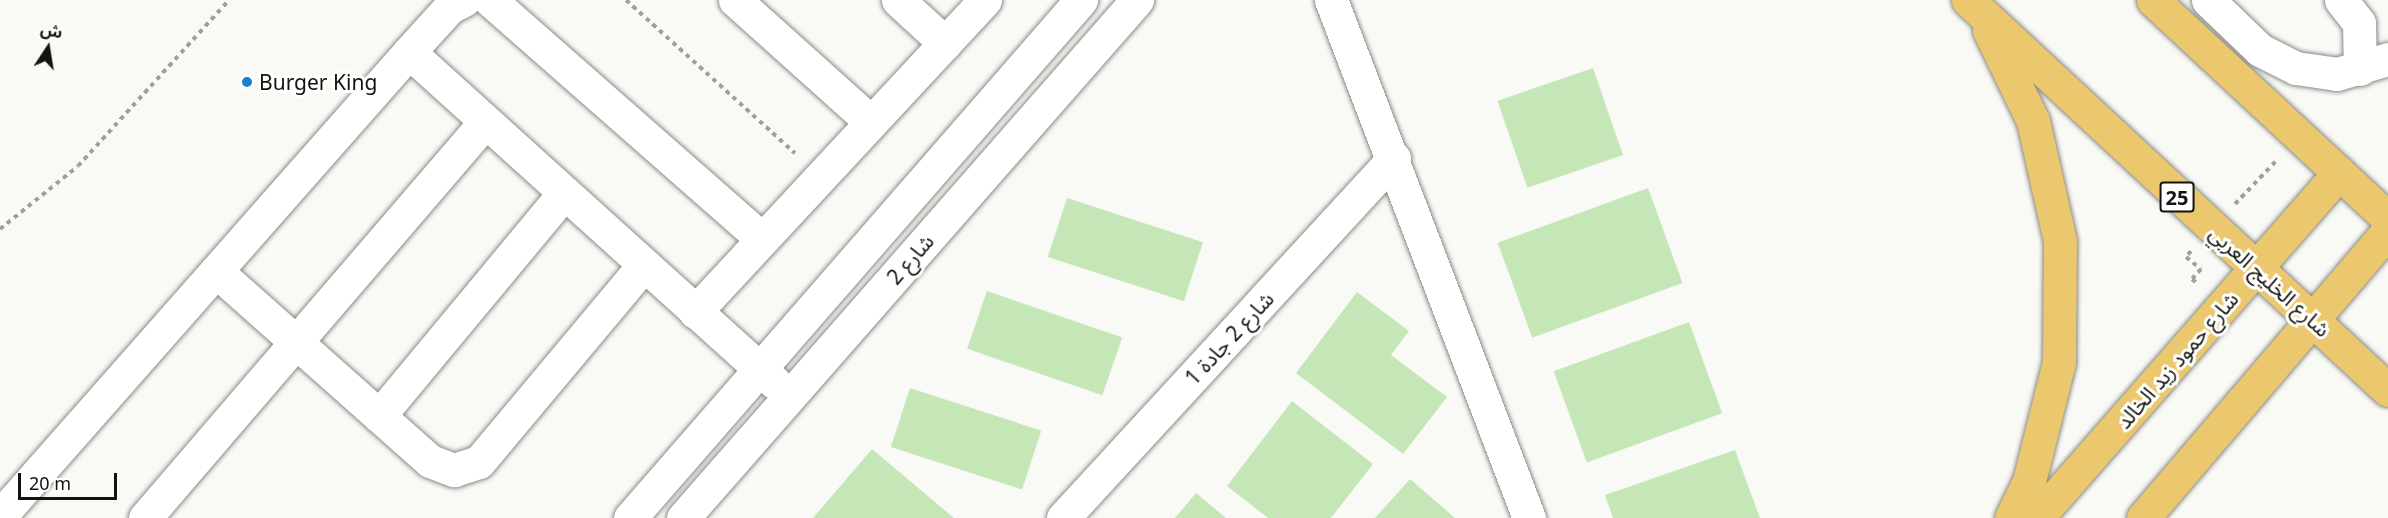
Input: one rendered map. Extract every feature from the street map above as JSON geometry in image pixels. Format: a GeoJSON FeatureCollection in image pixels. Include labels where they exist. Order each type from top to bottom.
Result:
{"type":"FeatureCollection","features":[{"type":"Feature","properties":{"kind":"main road"},"geometry":{"type":"LineString","coordinates":[[2153,0],[2388,218]]}},
{"type":"Feature","properties":{"kind":"main road"},"geometry":{"type":"LineString","coordinates":[[1974,6],[2033,121],[2060,241],[2059,362],[2030,480],[2011,518]]}},
{"type":"Feature","properties":{"kind":"main road","name":"شارع الخليج العربي"},"geometry":{"type":"LineString","coordinates":[[1974,6],[2255,270],[2311,318],[2388,390]]}},
{"type":"Feature","properties":{"kind":"main road","name":"شارع حمود زيد الخالد"},"geometry":{"type":"LineString","coordinates":[[2037,518],[2339,173]]}},
{"type":"Feature","properties":{"kind":"main road"},"geometry":{"type":"LineString","coordinates":[[2143,518],[2311,318],[2388,231]]}},
{"type":"Feature","properties":{"kind":"street"},"geometry":{"type":"LineString","coordinates":[[0,516],[409,52],[450,7],[464,0]]}},
{"type":"Feature","properties":{"kind":"street"},"geometry":{"type":"LineString","coordinates":[[490,0],[762,239]]}},
{"type":"Feature","properties":{"kind":"street"},"geometry":{"type":"LineString","coordinates":[[735,0],[871,122]]}},
{"type":"Feature","properties":{"kind":"street"},"geometry":{"type":"LineString","coordinates":[[898,0],[945,43]]}},
{"type":"Feature","properties":{"kind":"street"},"geometry":{"type":"LineString","coordinates":[[695,312],[985,0]]}},
{"type":"Feature","properties":{"kind":"street","name":"شارع 2"},"geometry":{"type":"LineString","coordinates":[[683,518],[1137,0]]}},
{"type":"Feature","properties":{"kind":"street"},"geometry":{"type":"LineString","coordinates":[[1331,0],[1395,158],[1529,518]]}},
{"type":"Feature","properties":{"kind":"street"},"geometry":{"type":"LineString","coordinates":[[2208,0],[2279,62],[2315,73],[2374,64],[2359,23],[2341,0]]}},
{"type":"Feature","properties":{"kind":"street","name":"شارع 2"},"geometry":{"type":"LineString","coordinates":[[630,518],[1071,3]]}},
{"type":"Feature","properties":{"kind":"street"},"geometry":{"type":"LineString","coordinates":[[409,52],[790,396]]}},
{"type":"Feature","properties":{"kind":"street"},"geometry":{"type":"LineString","coordinates":[[145,518],[294,340],[485,122]]}},
{"type":"Feature","properties":{"kind":"street","name":"شارع 2 جادة 1"},"geometry":{"type":"LineString","coordinates":[[1063,518],[1395,158]]}},
{"type":"Feature","properties":{"kind":"street"},"geometry":{"type":"LineString","coordinates":[[379,416],[564,193]]}},
{"type":"Feature","properties":{"kind":"street"},"geometry":{"type":"LineString","coordinates":[[216,271],[441,468],[467,468],[479,462],[644,265]]}},
{"type":"Feature","properties":{"kind":"path"},"geometry":{"type":"LineString","coordinates":[[0,229],[78,166],[229,0]]}},
{"type":"Feature","properties":{"kind":"path"},"geometry":{"type":"LineString","coordinates":[[626,0],[795,153]]}},
{"type":"Feature","properties":{"kind":"building"},"geometry":{"type":"Polygon","coordinates":[[[1593,68],[1623,155],[1527,188],[1498,101],[1593,68]]]}},
{"type":"Feature","properties":{"kind":"building"},"geometry":{"type":"Polygon","coordinates":[[[1648,188],[1683,283],[1532,338],[1498,243],[1648,188]]]}},
{"type":"Feature","properties":{"kind":"building"},"geometry":{"type":"Polygon","coordinates":[[[1067,198],[1203,242],[1184,301],[1048,257],[1067,198]]]}},
{"type":"Feature","properties":{"kind":"building"},"geometry":{"type":"Polygon","coordinates":[[[987,291],[1122,338],[1102,395],[967,349],[987,291]]]}},
{"type":"Feature","properties":{"kind":"building"},"geometry":{"type":"Polygon","coordinates":[[[1357,292],[1409,331],[1391,355],[1447,397],[1403,454],[1296,373],[1357,292]]]}},
{"type":"Feature","properties":{"kind":"building"},"geometry":{"type":"Polygon","coordinates":[[[1689,322],[1722,413],[1587,462],[1554,371],[1689,322]]]}},
{"type":"Feature","properties":{"kind":"building"},"geometry":{"type":"Polygon","coordinates":[[[910,388],[1041,431],[1022,490],[891,447],[910,388]]]}},
{"type":"Feature","properties":{"kind":"building"},"geometry":{"type":"Polygon","coordinates":[[[1292,401],[1373,464],[1331,518],[1268,518],[1227,486],[1292,401]]]}},
{"type":"Feature","properties":{"kind":"building"},"geometry":{"type":"Polygon","coordinates":[[[872,449],[954,518],[813,518],[872,449]]]}},
{"type":"Feature","properties":{"kind":"building"},"geometry":{"type":"Polygon","coordinates":[[[1735,450],[1760,518],[1613,518],[1605,495],[1735,450]]]}},
{"type":"Feature","properties":{"kind":"building"},"geometry":{"type":"Polygon","coordinates":[[[1410,479],[1455,518],[1375,518],[1410,479]]]}},
{"type":"Feature","properties":{"kind":"building"},"geometry":{"type":"Polygon","coordinates":[[[1196,493],[1226,518],[1175,518],[1196,493]]]}},
{"type":"Feature","properties":{"kind":"place","name":"Burger King"},"geometry":{"type":"Point","coordinates":[247,82]}}]}
